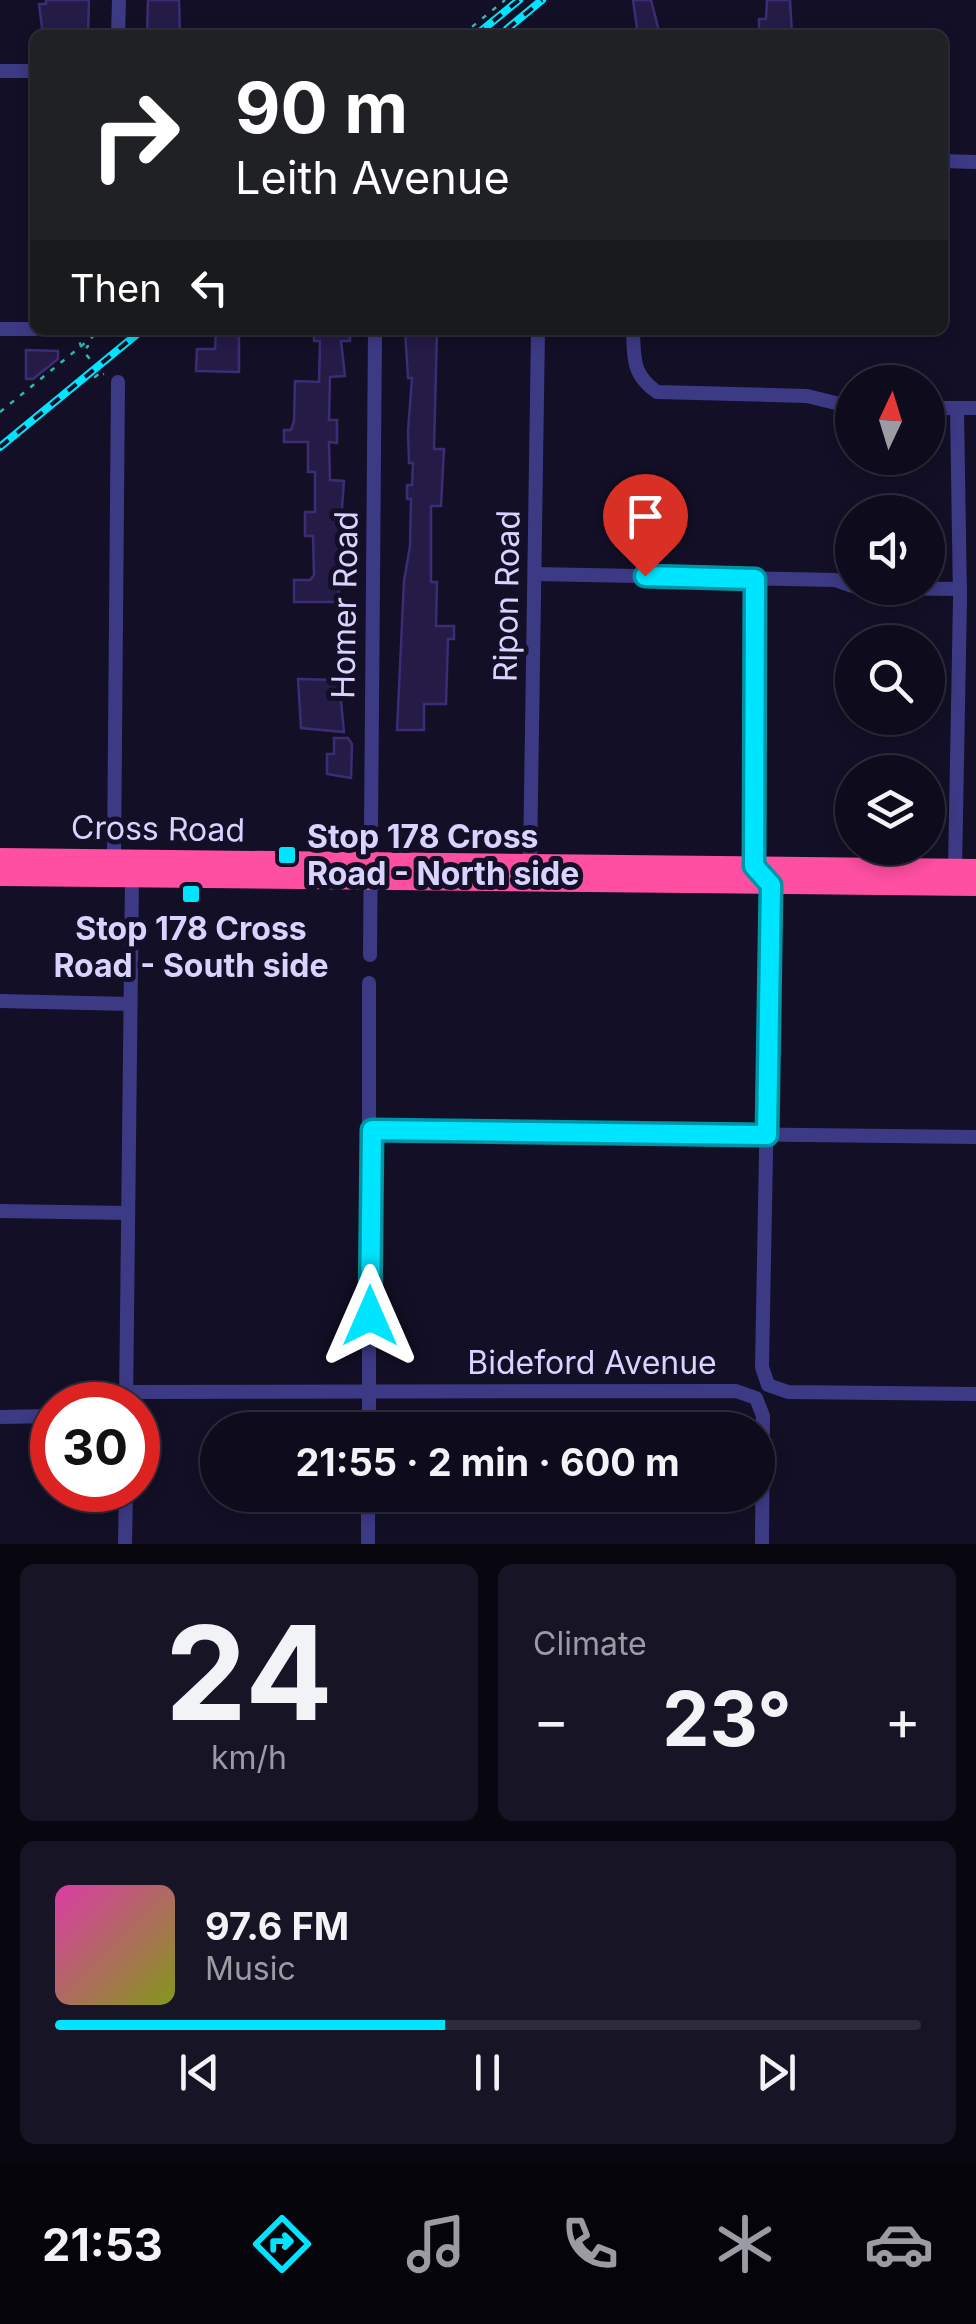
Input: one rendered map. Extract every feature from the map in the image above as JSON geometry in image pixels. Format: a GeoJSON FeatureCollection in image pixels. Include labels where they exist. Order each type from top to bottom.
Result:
{"type":"FeatureCollection","features":[{"type":"Feature","properties":{"kind":"highway","name":"Cross Road"},"geometry":{"type":"LineString","coordinates":[[0,858],[114,859],[370,871]]}},
{"type":"Feature","properties":{"kind":"highway"},"geometry":{"type":"LineString","coordinates":[[114,859],[132,878]]}},
{"type":"Feature","properties":{"kind":"highway"},"geometry":{"type":"LineString","coordinates":[[737,884],[754,866],[771,885],[784,866]]}},
{"type":"Feature","properties":{"kind":"highway","name":"Cross Road"},"geometry":{"type":"LineString","coordinates":[[0,876],[132,878],[784,866],[965,877]]}},
{"type":"Feature","properties":{"kind":"highway","name":"Cross Road"},"geometry":{"type":"LineString","coordinates":[[530,872],[771,885],[965,877]]}},
{"type":"Feature","properties":{"kind":"street"},"geometry":{"type":"LineString","coordinates":[[118,30],[119,0]]}},
{"type":"Feature","properties":{"kind":"street"},"geometry":{"type":"LineString","coordinates":[[0,70],[30,71]]}},
{"type":"Feature","properties":{"kind":"street"},"geometry":{"type":"LineString","coordinates":[[948,161],[976,162]]}},
{"type":"Feature","properties":{"kind":"street"},"geometry":{"type":"LineString","coordinates":[[0,329],[30,329]]}},
{"type":"Feature","properties":{"kind":"street","name":"Homer Road"},"geometry":{"type":"LineString","coordinates":[[370,956],[375,335]]}},
{"type":"Feature","properties":{"kind":"street","name":"Ripon Road"},"geometry":{"type":"LineString","coordinates":[[530,872],[538,335]]}},
{"type":"Feature","properties":{"kind":"street"},"geometry":{"type":"LineString","coordinates":[[633,335],[634,367],[642,382],[657,392],[807,396],[835,403]]}},
{"type":"Feature","properties":{"kind":"street"},"geometry":{"type":"LineString","coordinates":[[114,859],[118,382]]}},
{"type":"Feature","properties":{"kind":"street"},"geometry":{"type":"LineString","coordinates":[[945,408],[976,408]]}},
{"type":"Feature","properties":{"kind":"street"},"geometry":{"type":"LineString","coordinates":[[958,408],[965,877]]}},
{"type":"Feature","properties":{"kind":"street"},"geometry":{"type":"LineString","coordinates":[[535,574],[835,580]]}},
{"type":"Feature","properties":{"kind":"street"},"geometry":{"type":"LineString","coordinates":[[754,866],[755,579]]}},
{"type":"Feature","properties":{"kind":"street"},"geometry":{"type":"LineString","coordinates":[[945,589],[960,589]]}},
{"type":"Feature","properties":{"kind":"street"},"geometry":{"type":"LineString","coordinates":[[127,1382],[132,878]]}},
{"type":"Feature","properties":{"kind":"street"},"geometry":{"type":"LineString","coordinates":[[771,885],[762,1368],[768,1385],[788,1392],[976,1394]]}},
{"type":"Feature","properties":{"kind":"street"},"geometry":{"type":"LineString","coordinates":[[369,983],[369,1412]]}},
{"type":"Feature","properties":{"kind":"street"},"geometry":{"type":"LineString","coordinates":[[0,1002],[130,1004]]}},
{"type":"Feature","properties":{"kind":"street"},"geometry":{"type":"LineString","coordinates":[[372,1130],[976,1137]]}},
{"type":"Feature","properties":{"kind":"street"},"geometry":{"type":"LineString","coordinates":[[0,1210],[128,1213]]}},
{"type":"Feature","properties":{"kind":"street","name":"Bideford Avenue"},"geometry":{"type":"LineString","coordinates":[[160,1398],[369,1391],[736,1391],[756,1398],[763,1416],[762,1544]]}},
{"type":"Feature","properties":{"kind":"street"},"geometry":{"type":"LineString","coordinates":[[0,1417],[30,1416]]}},
{"type":"Feature","properties":{"kind":"street"},"geometry":{"type":"LineString","coordinates":[[126,1512],[126,1544]]}},
{"type":"Feature","properties":{"kind":"street"},"geometry":{"type":"LineString","coordinates":[[368,1512],[368,1544]]}},
{"type":"Feature","properties":{"kind":"path"},"geometry":{"type":"LineString","coordinates":[[468,30],[505,0]]}},
{"type":"Feature","properties":{"kind":"path"},"geometry":{"type":"LineString","coordinates":[[77,335],[80,347]]}},
{"type":"Feature","properties":{"kind":"path"},"geometry":{"type":"LineString","coordinates":[[0,412],[95,335]]}},
{"type":"Feature","properties":{"kind":"path"},"geometry":{"type":"LineString","coordinates":[[80,347],[89,348],[84,352],[101,372],[97,380],[104,374],[118,382]]}},
{"type":"Feature","properties":{"kind":"building"},"geometry":{"type":"Polygon","coordinates":[[[46,0],[89,0],[88,30],[42,30],[39,4],[46,4],[46,0]]]}},
{"type":"Feature","properties":{"kind":"building"},"geometry":{"type":"Polygon","coordinates":[[[148,0],[179,0],[180,30],[147,30],[148,0]]]}},
{"type":"Feature","properties":{"kind":"building"},"geometry":{"type":"Polygon","coordinates":[[[633,0],[651,0],[659,30],[637,30],[633,0]]]}},
{"type":"Feature","properties":{"kind":"building"},"geometry":{"type":"Polygon","coordinates":[[[767,0],[790,0],[792,30],[759,30],[759,19],[766,19],[767,0]]]}},
{"type":"Feature","properties":{"kind":"building"},"geometry":{"type":"Polygon","coordinates":[[[216,335],[239,335],[239,372],[196,371],[197,349],[215,349],[216,335]]]}},
{"type":"Feature","properties":{"kind":"building"},"geometry":{"type":"Polygon","coordinates":[[[314,335],[350,335],[350,341],[341,341],[345,376],[330,377],[329,420],[337,420],[337,443],[329,442],[330,480],[344,481],[339,549],[348,557],[347,573],[338,573],[339,602],[294,602],[294,580],[310,580],[314,575],[313,536],[305,536],[305,512],[315,512],[315,472],[308,472],[308,442],[284,442],[284,430],[291,430],[294,421],[295,381],[319,382],[320,341],[314,341],[314,335]]]}},
{"type":"Feature","properties":{"kind":"building"},"geometry":{"type":"Polygon","coordinates":[[[405,335],[437,335],[434,449],[444,449],[441,506],[431,506],[431,582],[437,582],[436,626],[454,626],[454,639],[448,639],[446,704],[424,704],[424,730],[397,730],[404,581],[410,546],[411,499],[407,499],[407,485],[412,485],[413,463],[409,463],[408,431],[412,378],[408,378],[405,335]]]}},
{"type":"Feature","properties":{"kind":"building"},"geometry":{"type":"Polygon","coordinates":[[[26,350],[58,351],[58,359],[33,379],[26,379],[26,350]]]}},
{"type":"Feature","properties":{"kind":"building"},"geometry":{"type":"Polygon","coordinates":[[[298,679],[339,680],[344,732],[301,728],[298,679]]]}},
{"type":"Feature","properties":{"kind":"building"},"geometry":{"type":"Polygon","coordinates":[[[334,738],[348,738],[352,744],[351,778],[327,774],[327,754],[334,754],[334,738]]]}},
{"type":"Feature","properties":{"kind":"railway"},"geometry":{"type":"LineString","coordinates":[[482,30],[519,0]]}},
{"type":"Feature","properties":{"kind":"railway"},"geometry":{"type":"LineString","coordinates":[[507,29],[542,0]]}},
{"type":"Feature","properties":{"kind":"railway"},"geometry":{"type":"LineString","coordinates":[[0,447],[136,335]]}},
{"type":"Feature","properties":{"kind":"place","name":"Stop 178 Cross Road - North side"},"geometry":{"type":"Point","coordinates":[287,855]}},
{"type":"Feature","properties":{"kind":"place","name":"Stop 178 Cross Road - South side"},"geometry":{"type":"Point","coordinates":[191,894]}},
{"type":"Feature","properties":{"kind":"route"},"geometry":{"type":"LineString","coordinates":[[370,1316],[372,1130],[767,1135],[771,885],[754,866],[755,579],[645,576]]}}]}
